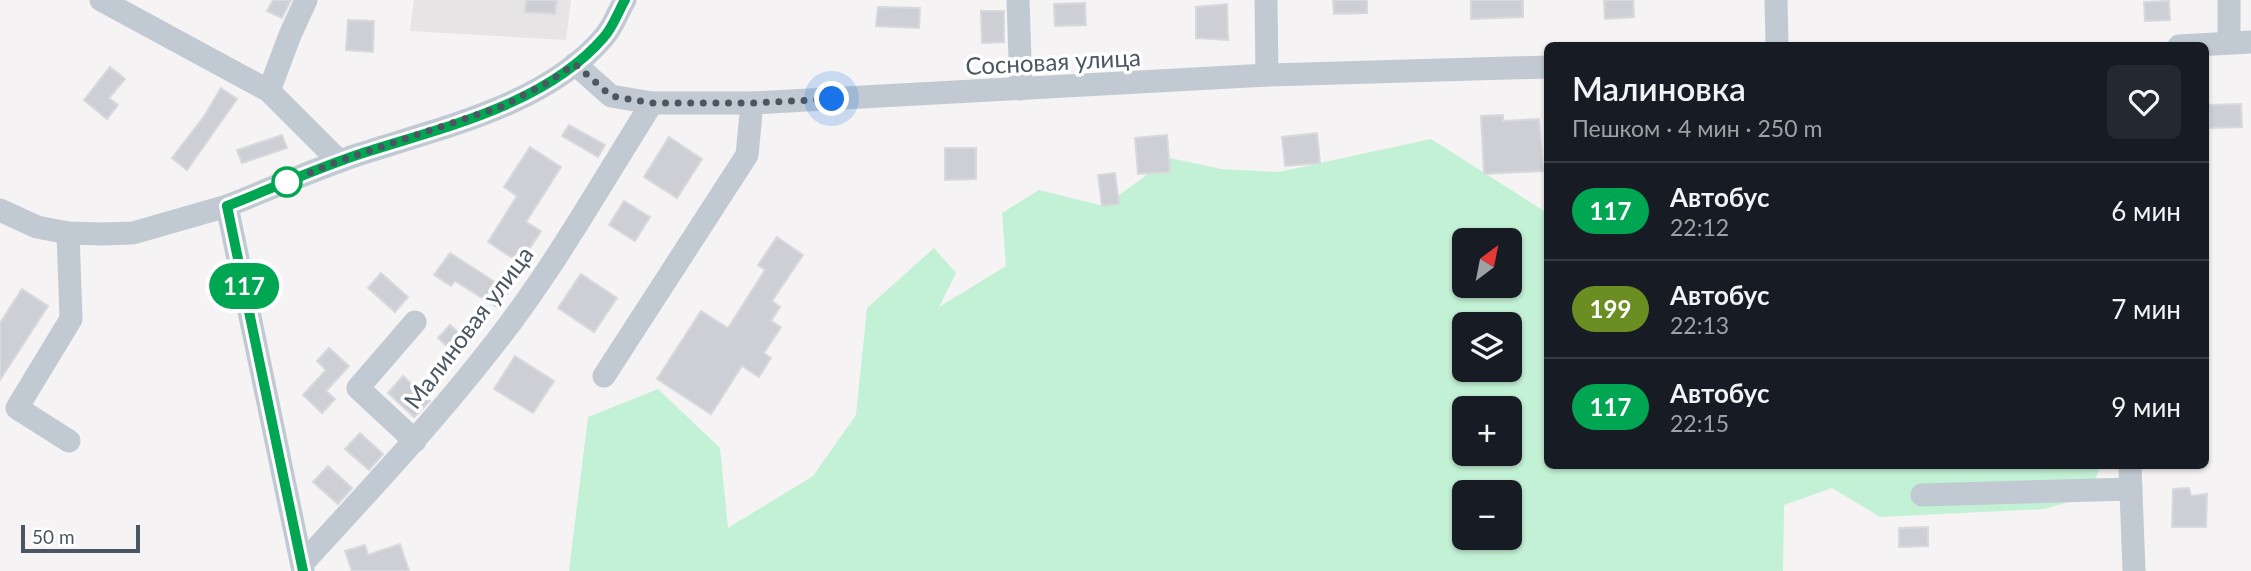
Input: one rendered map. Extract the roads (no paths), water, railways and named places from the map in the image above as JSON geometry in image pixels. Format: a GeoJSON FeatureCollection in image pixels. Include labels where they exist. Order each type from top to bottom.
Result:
{"type":"FeatureCollection","features":[{"type":"Feature","properties":{"kind":"street"},"geometry":{"type":"LineString","coordinates":[[101,0],[269,91],[339,161]]}},
{"type":"Feature","properties":{"kind":"street"},"geometry":{"type":"LineString","coordinates":[[269,91],[306,0]]}},
{"type":"Feature","properties":{"kind":"street"},"geometry":{"type":"LineString","coordinates":[[0,210],[37,227],[68,233],[134,233],[227,206],[339,161],[503,106],[547,83],[575,64],[605,36],[625,0]]}},
{"type":"Feature","properties":{"kind":"street"},"geometry":{"type":"LineString","coordinates":[[1018,0],[1021,89]]}},
{"type":"Feature","properties":{"kind":"street"},"geometry":{"type":"LineString","coordinates":[[1266,0],[1267,75]]}},
{"type":"Feature","properties":{"kind":"street"},"geometry":{"type":"LineString","coordinates":[[1776,0],[1777,42]]}},
{"type":"Feature","properties":{"kind":"street"},"geometry":{"type":"LineString","coordinates":[[2209,44],[2240,42],[2229,0]]}},
{"type":"Feature","properties":{"kind":"street","name":"Сосновая улица"},"geometry":{"type":"LineString","coordinates":[[575,64],[611,96],[652,103],[752,103],[1267,75],[1544,67]]}},
{"type":"Feature","properties":{"kind":"street","name":"Малиновая улица"},"geometry":{"type":"LineString","coordinates":[[302,568],[489,351],[544,275],[652,103]]}},
{"type":"Feature","properties":{"kind":"street"},"geometry":{"type":"LineString","coordinates":[[604,376],[747,155],[752,103]]}},
{"type":"Feature","properties":{"kind":"street"},"geometry":{"type":"LineString","coordinates":[[227,206],[302,568]]}},
{"type":"Feature","properties":{"kind":"street"},"geometry":{"type":"LineString","coordinates":[[68,233],[71,319],[17,408],[69,440]]}},
{"type":"Feature","properties":{"kind":"street"},"geometry":{"type":"LineString","coordinates":[[415,322],[358,388],[415,440]]}},
{"type":"Feature","properties":{"kind":"street"},"geometry":{"type":"LineString","coordinates":[[2130,469],[2134,571]]}},
{"type":"Feature","properties":{"kind":"street"},"geometry":{"type":"LineString","coordinates":[[1922,495],[2131,489]]}}]}
